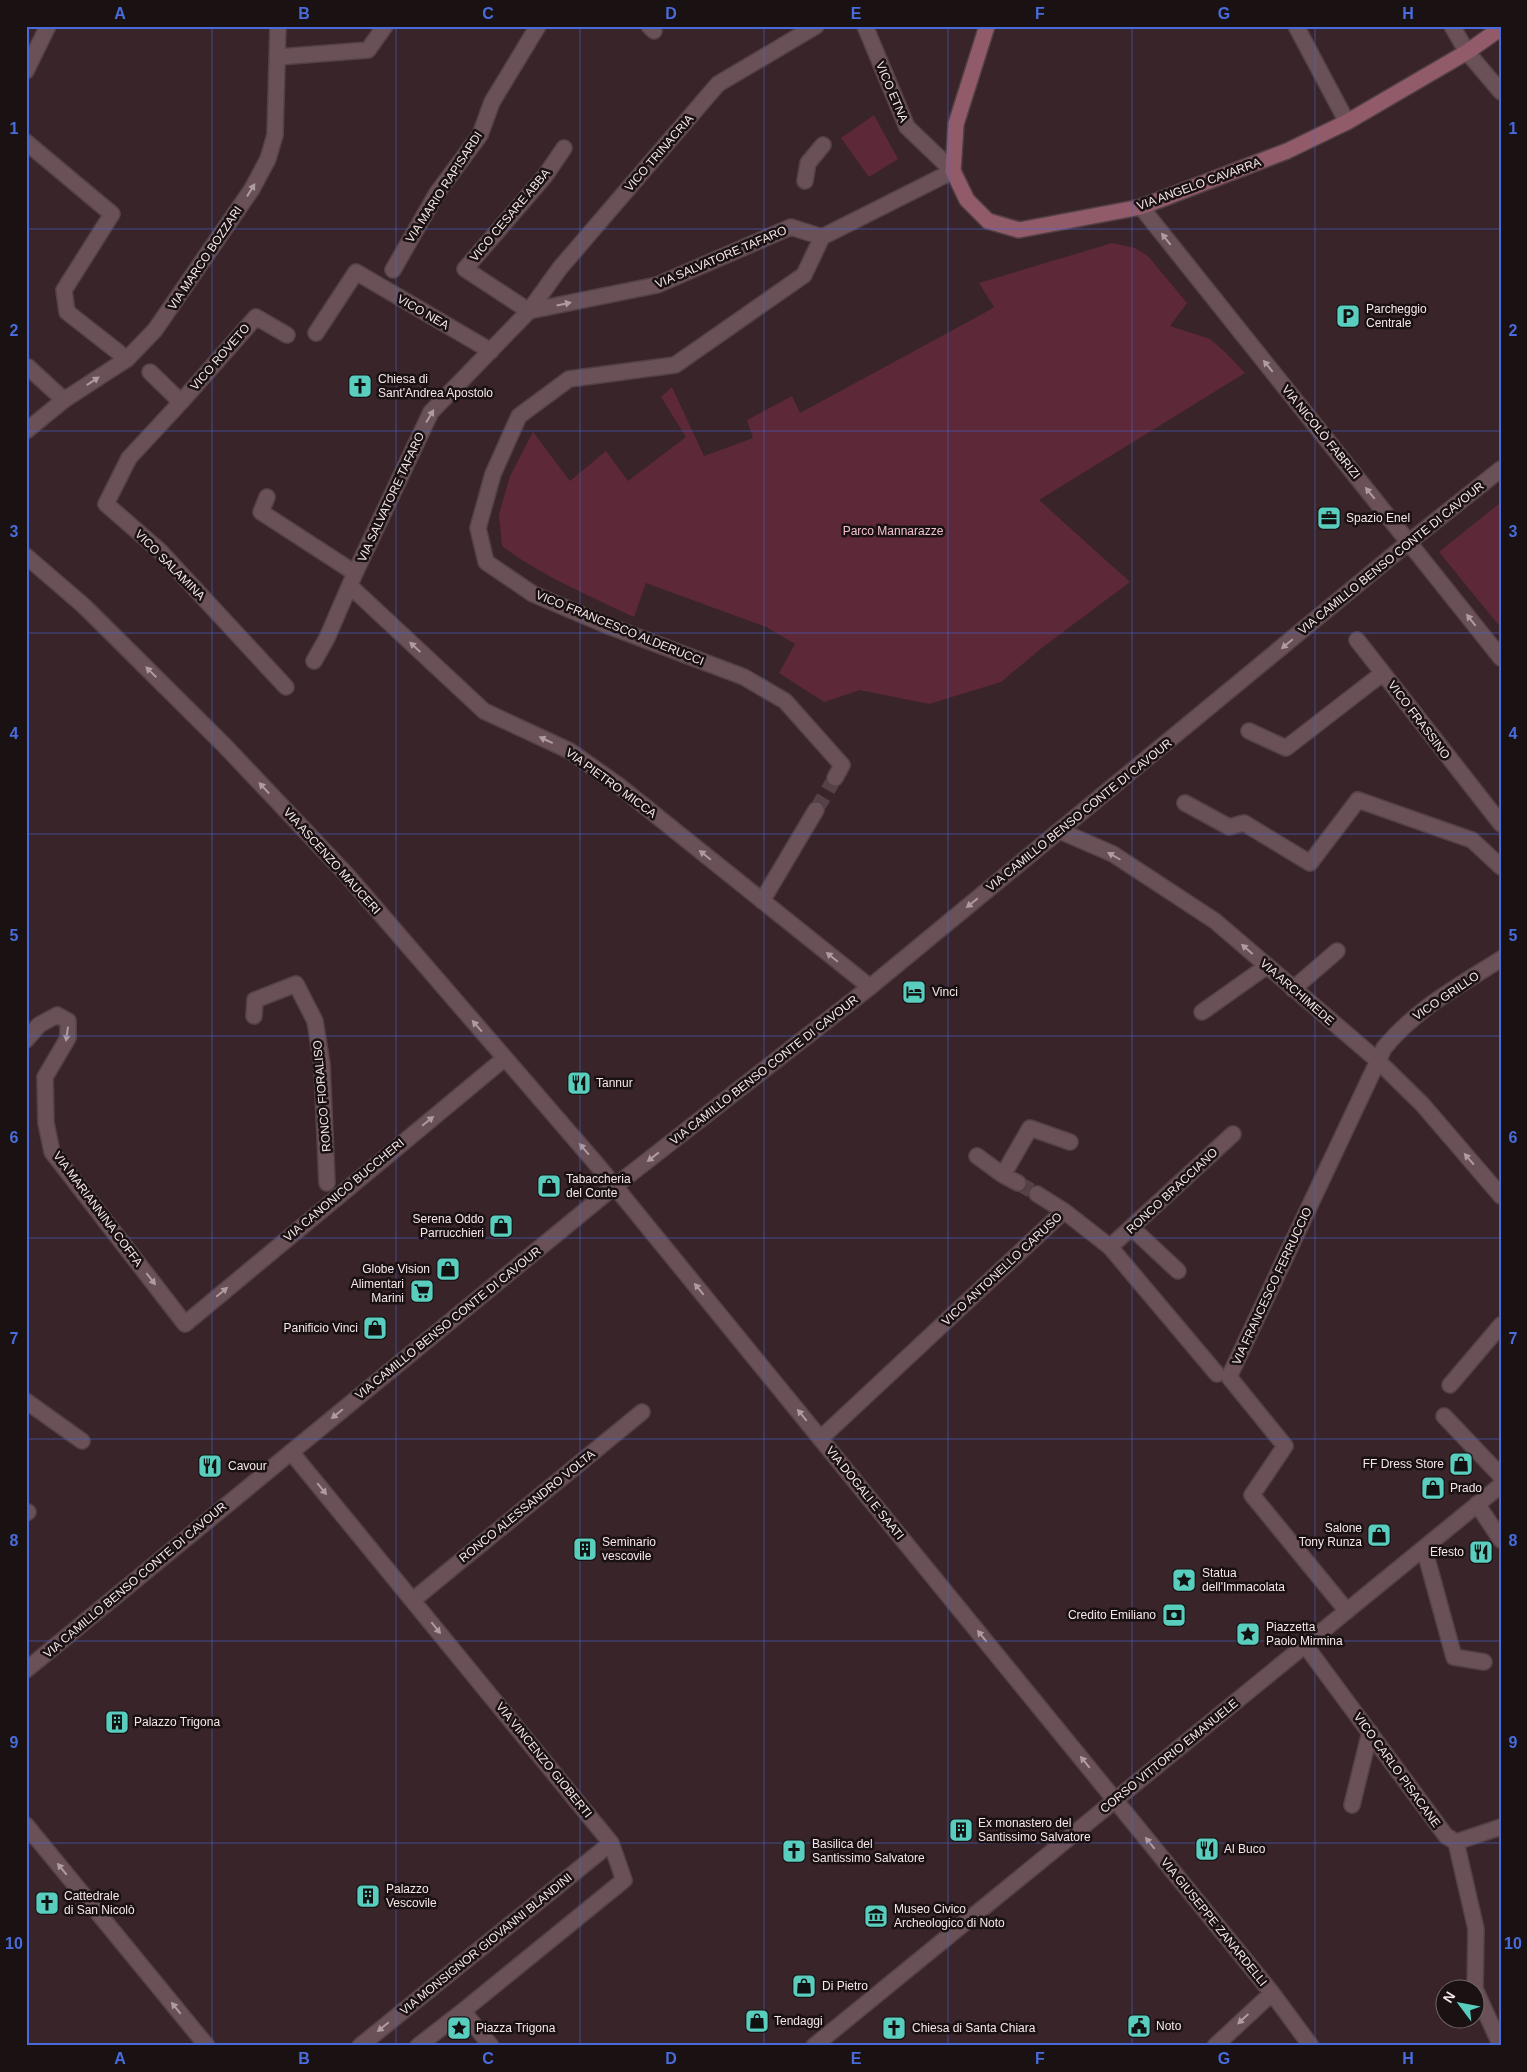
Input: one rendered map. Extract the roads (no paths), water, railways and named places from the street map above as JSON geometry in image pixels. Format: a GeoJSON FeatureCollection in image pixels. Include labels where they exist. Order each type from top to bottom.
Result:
{"type":"FeatureCollection","features":[{"type":"Feature","properties":{"kind":"main road","name":"VIA ANGELO CAVARRA"},"geometry":{"type":"LineString","coordinates":[[987,26],[956,124],[953,171],[967,200],[988,221],[1020,230],[1141,207],[1287,151],[1347,122],[1467,52],[1501,28]]}},
{"type":"Feature","properties":{"kind":"street"},"geometry":{"type":"LineString","coordinates":[[26,71],[48,26]]}},
{"type":"Feature","properties":{"kind":"street","name":"VIA MARCO BOZZARI"},"geometry":{"type":"LineString","coordinates":[[26,431],[64,400],[127,359],[155,330],[252,189],[268,158],[275,135],[278,26]]}},
{"type":"Feature","properties":{"kind":"street"},"geometry":{"type":"LineString","coordinates":[[278,57],[368,50],[385,26]]}},
{"type":"Feature","properties":{"kind":"street","name":"VIA MARIO RAPISARDI"},"geometry":{"type":"LineString","coordinates":[[393,270],[437,193],[480,135],[492,102],[538,26]]}},
{"type":"Feature","properties":{"kind":"street","name":"VICO TRINACRIA"},"geometry":{"type":"LineString","coordinates":[[529,311],[560,268],[718,84],[816,26]]}},
{"type":"Feature","properties":{"kind":"street","name":"VICO ETNA"},"geometry":{"type":"LineString","coordinates":[[865,26],[907,127],[953,171]]}},
{"type":"Feature","properties":{"kind":"street"},"geometry":{"type":"LineString","coordinates":[[1296,26],[1347,122]]}},
{"type":"Feature","properties":{"kind":"street"},"geometry":{"type":"LineString","coordinates":[[1452,26],[1467,52],[1501,92]]}},
{"type":"Feature","properties":{"kind":"street"},"geometry":{"type":"LineString","coordinates":[[26,142],[112,214],[64,290],[67,312],[127,359]]}},
{"type":"Feature","properties":{"kind":"street"},"geometry":{"type":"LineString","coordinates":[[805,180],[808,163],[823,145]]}},
{"type":"Feature","properties":{"kind":"street","name":"VICO CESARE ABBA"},"geometry":{"type":"LineString","coordinates":[[529,311],[465,269],[545,176],[564,148]]}},
{"type":"Feature","properties":{"kind":"street"},"geometry":{"type":"LineString","coordinates":[[822,237],[953,171]]}},
{"type":"Feature","properties":{"kind":"street","name":"VIA NICOLÒ FABRIZI"},"geometry":{"type":"LineString","coordinates":[[1141,207],[1501,658]]}},
{"type":"Feature","properties":{"kind":"street","name":"VIA SALVATORE TAFARO"},"geometry":{"type":"LineString","coordinates":[[314,661],[327,638],[352,580],[431,412],[529,311],[657,285],[791,227],[822,237]]}},
{"type":"Feature","properties":{"kind":"street","name":"VICO FRANCESCO ALDERUCCI"},"geometry":{"type":"LineString","coordinates":[[822,237],[804,275],[675,365],[569,379],[519,416],[493,474],[478,528],[486,562],[533,594],[606,625],[744,677],[784,701],[842,765],[835,778]]}},
{"type":"Feature","properties":{"kind":"street","name":"VICO NEA"},"geometry":{"type":"LineString","coordinates":[[316,333],[356,272],[491,351]]}},
{"type":"Feature","properties":{"kind":"street","name":"VICO ROVETO"},"geometry":{"type":"LineString","coordinates":[[181,402],[256,317],[288,335]]}},
{"type":"Feature","properties":{"kind":"street"},"geometry":{"type":"LineString","coordinates":[[28,367],[64,400]]}},
{"type":"Feature","properties":{"kind":"street"},"geometry":{"type":"LineString","coordinates":[[150,372],[181,402]]}},
{"type":"Feature","properties":{"kind":"street","name":"VICO SALAMINA"},"geometry":{"type":"LineString","coordinates":[[181,402],[129,458],[106,504],[160,551],[286,687]]}},
{"type":"Feature","properties":{"kind":"street","name":"VIA CAMILLO BENSO CONTE DI CAVOUR"},"geometry":{"type":"LineString","coordinates":[[26,1670],[615,1186],[870,987],[1501,469]]}},
{"type":"Feature","properties":{"kind":"street","name":"VIA PIETRO MICCA"},"geometry":{"type":"LineString","coordinates":[[267,497],[261,512],[352,580],[484,711],[570,750],[618,785],[870,987]]}},
{"type":"Feature","properties":{"kind":"street","name":"VIA ASCENZO MAUCERI"},"geometry":{"type":"LineString","coordinates":[[26,556],[84,606],[224,745],[346,875],[615,1186]]}},
{"type":"Feature","properties":{"kind":"street"},"geometry":{"type":"LineString","coordinates":[[1358,640],[1383,673]]}},
{"type":"Feature","properties":{"kind":"street","name":"VICO FRASSINO"},"geometry":{"type":"LineString","coordinates":[[1249,731],[1286,748],[1383,673],[1501,824]]}},
{"type":"Feature","properties":{"kind":"street"},"geometry":{"type":"LineString","coordinates":[[1185,803],[1229,827],[1244,823],[1310,862],[1358,800],[1472,840],[1501,866]]}},
{"type":"Feature","properties":{"kind":"street"},"geometry":{"type":"LineString","coordinates":[[762,901],[816,810]]}},
{"type":"Feature","properties":{"kind":"street","name":"VIA ARCHIMEDE"},"geometry":{"type":"LineString","coordinates":[[1060,831],[1113,854],[1214,921],[1377,1060],[1422,1104],[1501,1196]]}},
{"type":"Feature","properties":{"kind":"street"},"geometry":{"type":"LineString","coordinates":[[1293,990],[1337,950]]}},
{"type":"Feature","properties":{"kind":"street","name":"VICO GRILLO"},"geometry":{"type":"LineString","coordinates":[[1377,1060],[1397,1032],[1423,1008],[1501,960]]}},
{"type":"Feature","properties":{"kind":"street"},"geometry":{"type":"LineString","coordinates":[[1202,1012],[1267,966]]}},
{"type":"Feature","properties":{"kind":"street","name":"RONCO FIORALISO"},"geometry":{"type":"LineString","coordinates":[[254,1016],[255,1000],[296,984],[315,1021],[322,1065],[327,1184]]}},
{"type":"Feature","properties":{"kind":"street","name":"VIA MARIANNINA COFFA"},"geometry":{"type":"LineString","coordinates":[[26,1040],[39,1025],[57,1015],[68,1021],[68,1038],[45,1077],[46,1123],[52,1152],[185,1324]]}},
{"type":"Feature","properties":{"kind":"street","name":"VIA CANONICO BUCCHERI"},"geometry":{"type":"LineString","coordinates":[[185,1324],[505,1058]]}},
{"type":"Feature","properties":{"kind":"street","name":"VIA FRANCESCO FERRUCCIO"},"geometry":{"type":"LineString","coordinates":[[1347,1611],[1252,1495],[1285,1446],[1229,1377],[1377,1060]]}},
{"type":"Feature","properties":{"kind":"street"},"geometry":{"type":"LineString","coordinates":[[1003,1174],[1030,1128],[1070,1142]]}},
{"type":"Feature","properties":{"kind":"street","name":"RONCO BRACCIANO"},"geometry":{"type":"LineString","coordinates":[[1110,1248],[1233,1134]]}},
{"type":"Feature","properties":{"kind":"street"},"geometry":{"type":"LineString","coordinates":[[977,1156],[1018,1183]]}},
{"type":"Feature","properties":{"kind":"street","name":"VIA DOGALI E SAATI"},"geometry":{"type":"LineString","coordinates":[[615,1186],[1116,1800]]}},
{"type":"Feature","properties":{"kind":"street"},"geometry":{"type":"LineString","coordinates":[[1037,1194],[1064,1211]]}},
{"type":"Feature","properties":{"kind":"street","name":"VICO ANTONELLO CARUSO"},"geometry":{"type":"LineString","coordinates":[[820,1438],[1064,1211],[1110,1248],[1217,1374]]}},
{"type":"Feature","properties":{"kind":"street"},"geometry":{"type":"LineString","coordinates":[[1132,1228],[1178,1271]]}},
{"type":"Feature","properties":{"kind":"street"},"geometry":{"type":"LineString","coordinates":[[1450,1385],[1501,1325]]}},
{"type":"Feature","properties":{"kind":"street"},"geometry":{"type":"LineString","coordinates":[[26,1401],[82,1440]]}},
{"type":"Feature","properties":{"kind":"street","name":"RONCO ALESSANDRO VOLTA"},"geometry":{"type":"LineString","coordinates":[[413,1600],[642,1412]]}},
{"type":"Feature","properties":{"kind":"street"},"geometry":{"type":"LineString","coordinates":[[1444,1416],[1501,1476]]}},
{"type":"Feature","properties":{"kind":"street","name":"VIA VINCENZO GIOBERTI"},"geometry":{"type":"LineString","coordinates":[[291,1452],[611,1843],[624,1880],[463,2010]]}},
{"type":"Feature","properties":{"kind":"street","name":"CORSO VITTORIO EMANUELE"},"geometry":{"type":"LineString","coordinates":[[814,2046],[1501,1485]]}},
{"type":"Feature","properties":{"kind":"street"},"geometry":{"type":"LineString","coordinates":[[1477,1504],[1501,1540]]}},
{"type":"Feature","properties":{"kind":"street"},"geometry":{"type":"LineString","coordinates":[[1424,1548],[1454,1657],[1484,1662]]}},
{"type":"Feature","properties":{"kind":"street","name":"VICO CARLO PISACANE"},"geometry":{"type":"LineString","coordinates":[[1305,1645],[1446,1836],[1456,1842]]}},
{"type":"Feature","properties":{"kind":"street"},"geometry":{"type":"LineString","coordinates":[[1352,1805],[1370,1732]]}},
{"type":"Feature","properties":{"kind":"street","name":"VIA GIUSEPPE ZANARDELLI"},"geometry":{"type":"LineString","coordinates":[[1116,1800],[1272,1993],[1311,2046]]}},
{"type":"Feature","properties":{"kind":"street"},"geometry":{"type":"LineString","coordinates":[[26,1825],[207,2046]]}},
{"type":"Feature","properties":{"kind":"street"},"geometry":{"type":"LineString","coordinates":[[1500,2046],[1475,1989],[1476,1929],[1456,1842],[1501,1826]]}},
{"type":"Feature","properties":{"kind":"street","name":"VIA MONSIGNOR GIOVANNI BLANDINI"},"geometry":{"type":"LineString","coordinates":[[360,2046],[611,1843]]}},
{"type":"Feature","properties":{"kind":"street"},"geometry":{"type":"LineString","coordinates":[[1215,2046],[1272,1993]]}},
{"type":"Feature","properties":{"kind":"street"},"geometry":{"type":"LineString","coordinates":[[418,2046],[463,2010],[491,2046]]}},
{"type":"Feature","properties":{"kind":"tunnel"},"geometry":{"type":"LineString","coordinates":[[816,810],[835,778]]}},
{"type":"Feature","properties":{"kind":"tunnel"},"geometry":{"type":"LineString","coordinates":[[1018,1183],[1037,1194]]}},
{"type":"Feature","properties":{"kind":"place","name":"Parcheggio Centrale"},"geometry":{"type":"Point","coordinates":[1348,316]}},
{"type":"Feature","properties":{"kind":"place","name":"Chiesa di Sant'Andrea Apostolo"},"geometry":{"type":"Point","coordinates":[360,386]}},
{"type":"Feature","properties":{"kind":"place","name":"Spazio Enel"},"geometry":{"type":"Point","coordinates":[1329,518]}},
{"type":"Feature","properties":{"kind":"place","name":"Vinci"},"geometry":{"type":"Point","coordinates":[914,992]}},
{"type":"Feature","properties":{"kind":"place","name":"Tannur"},"geometry":{"type":"Point","coordinates":[579,1083]}},
{"type":"Feature","properties":{"kind":"place","name":"Tabaccheria del Conte"},"geometry":{"type":"Point","coordinates":[549,1186]}},
{"type":"Feature","properties":{"kind":"place","name":"Serena Oddo Parrucchieri"},"geometry":{"type":"Point","coordinates":[501,1226]}},
{"type":"Feature","properties":{"kind":"place","name":"Globe Vision"},"geometry":{"type":"Point","coordinates":[448,1269]}},
{"type":"Feature","properties":{"kind":"place","name":"Alimentari Marini"},"geometry":{"type":"Point","coordinates":[422,1291]}},
{"type":"Feature","properties":{"kind":"place","name":"Panificio Vinci"},"geometry":{"type":"Point","coordinates":[375,1328]}},
{"type":"Feature","properties":{"kind":"place","name":"FF Dress Store"},"geometry":{"type":"Point","coordinates":[1461,1464]}},
{"type":"Feature","properties":{"kind":"place","name":"Cavour"},"geometry":{"type":"Point","coordinates":[210,1466]}},
{"type":"Feature","properties":{"kind":"place","name":"Prado"},"geometry":{"type":"Point","coordinates":[1433,1488]}},
{"type":"Feature","properties":{"kind":"place","name":"Salone Tony Runza"},"geometry":{"type":"Point","coordinates":[1379,1535]}},
{"type":"Feature","properties":{"kind":"place","name":"Seminario vescovile"},"geometry":{"type":"Point","coordinates":[585,1549]}},
{"type":"Feature","properties":{"kind":"place","name":"Efesto"},"geometry":{"type":"Point","coordinates":[1481,1552]}},
{"type":"Feature","properties":{"kind":"place","name":"Statua dell'Immacolata"},"geometry":{"type":"Point","coordinates":[1184,1580]}},
{"type":"Feature","properties":{"kind":"place","name":"Credito Emiliano"},"geometry":{"type":"Point","coordinates":[1174,1615]}},
{"type":"Feature","properties":{"kind":"place","name":"Piazzetta Paolo Mirmina"},"geometry":{"type":"Point","coordinates":[1248,1634]}},
{"type":"Feature","properties":{"kind":"place","name":"Palazzo Trigona"},"geometry":{"type":"Point","coordinates":[117,1722]}},
{"type":"Feature","properties":{"kind":"place","name":"Ex monastero del Santissimo Salvatore"},"geometry":{"type":"Point","coordinates":[961,1830]}},
{"type":"Feature","properties":{"kind":"place","name":"Al Buco"},"geometry":{"type":"Point","coordinates":[1207,1849]}},
{"type":"Feature","properties":{"kind":"place","name":"Basilica del Santissimo Salvatore"},"geometry":{"type":"Point","coordinates":[794,1851]}},
{"type":"Feature","properties":{"kind":"place","name":"Palazzo Vescovile"},"geometry":{"type":"Point","coordinates":[368,1896]}},
{"type":"Feature","properties":{"kind":"place","name":"Cattedrale di San Nicolò"},"geometry":{"type":"Point","coordinates":[47,1903]}},
{"type":"Feature","properties":{"kind":"place","name":"Museo Civico Archeologico di Noto"},"geometry":{"type":"Point","coordinates":[876,1916]}},
{"type":"Feature","properties":{"kind":"place","name":"Di Pietro"},"geometry":{"type":"Point","coordinates":[804,1986]}},
{"type":"Feature","properties":{"kind":"place","name":"Tendaggi"},"geometry":{"type":"Point","coordinates":[757,2021]}},
{"type":"Feature","properties":{"kind":"place","name":"Noto"},"geometry":{"type":"Point","coordinates":[1139,2026]}},
{"type":"Feature","properties":{"kind":"place","name":"Piazza Trigona"},"geometry":{"type":"Point","coordinates":[459,2028]}},
{"type":"Feature","properties":{"kind":"place","name":"Chiesa di Santa Chiara"},"geometry":{"type":"Point","coordinates":[894,2028]}},
{"type":"Feature","properties":{"kind":"park label","name":"Parco Mannarazze"},"geometry":{"type":"Point","coordinates":[893,531]}}]}
